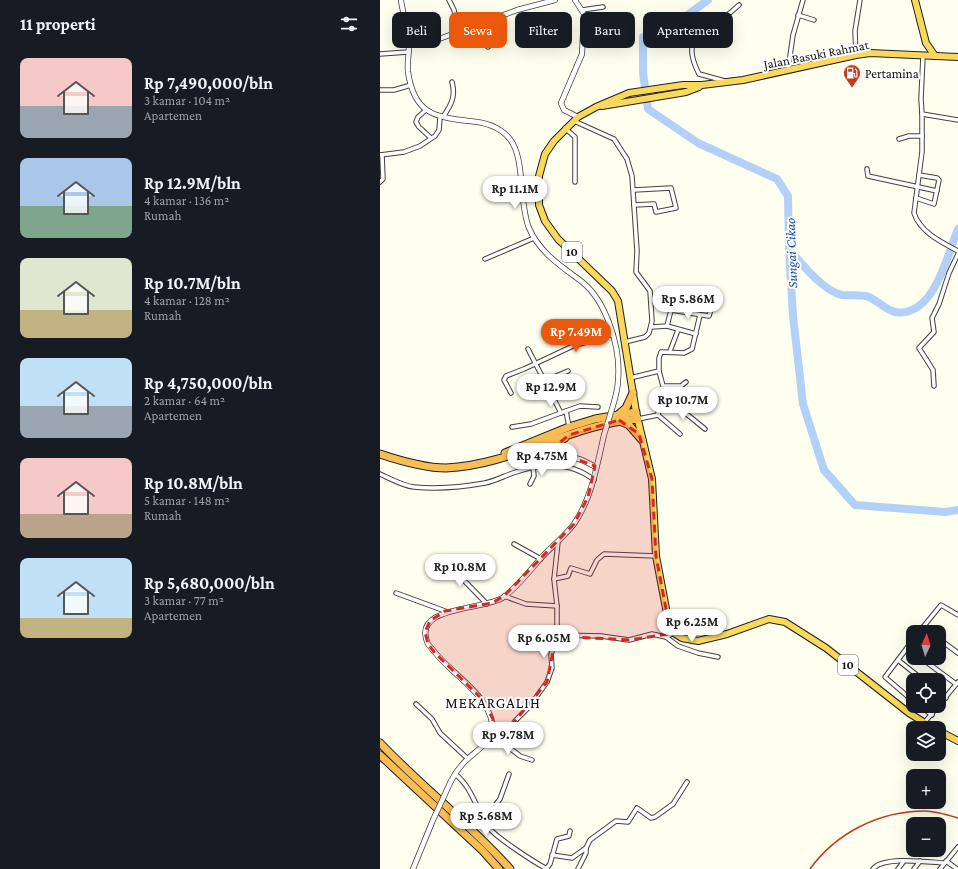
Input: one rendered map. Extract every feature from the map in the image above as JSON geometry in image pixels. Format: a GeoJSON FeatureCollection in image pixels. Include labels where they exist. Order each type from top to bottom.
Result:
{"type":"FeatureCollection","features":[{"type":"Feature","properties":{"kind":"highway"},"geometry":{"type":"LineString","coordinates":[[915,0],[926,43],[935,56]]}},
{"type":"Feature","properties":{"kind":"highway"},"geometry":{"type":"LineString","coordinates":[[920,56],[926,43]]}},
{"type":"Feature","properties":{"kind":"highway","name":"Jalan Basuki Rahmat"},"geometry":{"type":"LineString","coordinates":[[637,415],[624,342],[622,315],[616,296],[558,240],[545,221],[541,212],[538,186],[541,165],[550,146],[572,123],[596,107],[629,93],[666,87],[702,85],[728,81],[870,53],[958,57]]}},
{"type":"Feature","properties":{"kind":"highway","name":"Jalan Basuki Rahmat"},"geometry":{"type":"LineString","coordinates":[[596,107],[686,92],[702,85]]}},
{"type":"Feature","properties":{"kind":"highway"},"geometry":{"type":"LineString","coordinates":[[380,454],[415,464],[445,468],[476,465],[520,454],[596,426],[616,416],[626,408],[633,393]]}},
{"type":"Feature","properties":{"kind":"highway"},"geometry":{"type":"LineString","coordinates":[[380,450],[418,461],[444,464],[461,463],[516,449],[569,427],[595,419],[637,415]]}},
{"type":"Feature","properties":{"kind":"highway","name":"10"},"geometry":{"type":"LineString","coordinates":[[637,415],[652,484],[656,556],[668,618],[674,633],[682,638],[698,641],[776,619],[797,628],[826,648],[908,713],[921,721]]}},
{"type":"Feature","properties":{"kind":"highway"},"geometry":{"type":"LineString","coordinates":[[616,416],[629,425],[642,440]]}},
{"type":"Feature","properties":{"kind":"highway"},"geometry":{"type":"LineString","coordinates":[[565,455],[560,449],[559,443],[569,435]]}},
{"type":"Feature","properties":{"kind":"highway"},"geometry":{"type":"LineString","coordinates":[[520,454],[537,452],[565,455]]}},
{"type":"Feature","properties":{"kind":"highway"},"geometry":{"type":"LineString","coordinates":[[946,735],[958,741]]}},
{"type":"Feature","properties":{"kind":"highway"},"geometry":{"type":"LineString","coordinates":[[380,744],[399,764],[474,831],[510,869]]}},
{"type":"Feature","properties":{"kind":"highway"},"geometry":{"type":"LineString","coordinates":[[380,755],[483,851],[499,869]]}},
{"type":"Feature","properties":{"kind":"street"},"geometry":{"type":"LineString","coordinates":[[401,0],[403,12]]}},
{"type":"Feature","properties":{"kind":"street"},"geometry":{"type":"LineString","coordinates":[[449,0],[454,12]]}},
{"type":"Feature","properties":{"kind":"street"},"geometry":{"type":"LineString","coordinates":[[507,13],[555,0]]}},
{"type":"Feature","properties":{"kind":"street"},"geometry":{"type":"LineString","coordinates":[[575,0],[582,10],[584,21],[582,54],[561,102],[563,108],[569,114],[575,137],[575,182]]}},
{"type":"Feature","properties":{"kind":"street"},"geometry":{"type":"LineString","coordinates":[[788,70],[791,44],[803,0]]}},
{"type":"Feature","properties":{"kind":"street"},"geometry":{"type":"LineString","coordinates":[[856,55],[855,31],[860,0]]}},
{"type":"Feature","properties":{"kind":"street"},"geometry":{"type":"LineString","coordinates":[[728,81],[698,74],[693,59],[692,46],[699,34],[720,21],[739,5]]}},
{"type":"Feature","properties":{"kind":"street"},"geometry":{"type":"LineString","coordinates":[[582,10],[603,8]]}},
{"type":"Feature","properties":{"kind":"street"},"geometry":{"type":"LineString","coordinates":[[798,15],[814,20]]}},
{"type":"Feature","properties":{"kind":"street"},"geometry":{"type":"LineString","coordinates":[[409,48],[408,72],[411,85],[417,99],[426,110],[441,117],[489,124],[502,131],[518,152],[524,210],[534,238],[545,252],[583,282],[605,312],[613,334],[618,379],[616,416],[604,435],[594,480],[583,509],[574,524],[523,580],[504,596],[487,604],[445,611],[430,621],[425,632],[425,638],[434,652],[473,689],[486,705],[493,719],[493,735],[482,747],[467,758],[455,774],[433,820],[413,869]]}},
{"type":"Feature","properties":{"kind":"street"},"geometry":{"type":"LineString","coordinates":[[380,54],[408,52]]}},
{"type":"Feature","properties":{"kind":"street"},"geometry":{"type":"LineString","coordinates":[[920,56],[922,136],[914,212],[918,222],[927,232],[956,250]]}},
{"type":"Feature","properties":{"kind":"street"},"geometry":{"type":"LineString","coordinates":[[380,182],[383,179],[381,155],[404,152],[420,146],[435,136],[439,130],[441,117],[453,101],[454,90],[452,82]]}},
{"type":"Feature","properties":{"kind":"street"},"geometry":{"type":"LineString","coordinates":[[380,90],[394,90],[411,85]]}},
{"type":"Feature","properties":{"kind":"street"},"geometry":{"type":"LineString","coordinates":[[426,110],[418,117],[416,122],[419,127],[431,138]]}},
{"type":"Feature","properties":{"kind":"street"},"geometry":{"type":"LineString","coordinates":[[569,114],[572,123]]}},
{"type":"Feature","properties":{"kind":"street"},"geometry":{"type":"LineString","coordinates":[[922,114],[958,120]]}},
{"type":"Feature","properties":{"kind":"street"},"geometry":{"type":"LineString","coordinates":[[572,123],[606,134],[617,142],[629,164],[634,190],[637,251],[636,272],[651,295],[651,327],[644,337],[624,342]]}},
{"type":"Feature","properties":{"kind":"street"},"geometry":{"type":"LineString","coordinates":[[899,140],[909,136],[922,136]]}},
{"type":"Feature","properties":{"kind":"street"},"geometry":{"type":"LineString","coordinates":[[867,169],[868,176],[917,188],[937,191]]}},
{"type":"Feature","properties":{"kind":"street"},"geometry":{"type":"LineString","coordinates":[[916,198],[934,204],[939,179],[919,175]]}},
{"type":"Feature","properties":{"kind":"street"},"geometry":{"type":"LineString","coordinates":[[634,190],[671,188],[676,208],[656,212],[654,204],[634,205]]}},
{"type":"Feature","properties":{"kind":"street"},"geometry":{"type":"LineString","coordinates":[[485,259],[534,238]]}},
{"type":"Feature","properties":{"kind":"street"},"geometry":{"type":"LineString","coordinates":[[934,386],[933,370],[919,348],[934,332],[933,316],[939,304],[949,273],[958,254]]}},
{"type":"Feature","properties":{"kind":"street"},"geometry":{"type":"LineString","coordinates":[[667,326],[672,299]]}},
{"type":"Feature","properties":{"kind":"street"},"geometry":{"type":"LineString","coordinates":[[671,310],[709,316],[714,300]]}},
{"type":"Feature","properties":{"kind":"street"},"geometry":{"type":"LineString","coordinates":[[686,382],[681,386],[663,386],[659,371],[659,354],[670,351],[684,353],[690,351],[694,345],[700,315]]}},
{"type":"Feature","properties":{"kind":"street"},"geometry":{"type":"LineString","coordinates":[[651,327],[667,326],[696,334]]}},
{"type":"Feature","properties":{"kind":"street"},"geometry":{"type":"LineString","coordinates":[[670,351],[678,330]]}},
{"type":"Feature","properties":{"kind":"street"},"geometry":{"type":"LineString","coordinates":[[511,393],[504,380],[505,376],[574,346],[613,334]]}},
{"type":"Feature","properties":{"kind":"street"},"geometry":{"type":"LineString","coordinates":[[528,349],[561,413]]}},
{"type":"Feature","properties":{"kind":"street"},"geometry":{"type":"LineString","coordinates":[[544,381],[568,371]]}},
{"type":"Feature","properties":{"kind":"street"},"geometry":{"type":"LineString","coordinates":[[630,378],[659,371]]}},
{"type":"Feature","properties":{"kind":"street"},"geometry":{"type":"LineString","coordinates":[[658,415],[658,412],[670,403],[673,403],[705,429]]}},
{"type":"Feature","properties":{"kind":"street"},"geometry":{"type":"LineString","coordinates":[[512,427],[531,424],[580,406],[598,406]]}},
{"type":"Feature","properties":{"kind":"street"},"geometry":{"type":"LineString","coordinates":[[566,411],[569,427]]}},
{"type":"Feature","properties":{"kind":"street"},"geometry":{"type":"LineString","coordinates":[[637,415],[658,415],[680,434]]}},
{"type":"Feature","properties":{"kind":"street"},"geometry":{"type":"LineString","coordinates":[[565,455],[582,460],[596,467]]}},
{"type":"Feature","properties":{"kind":"street"},"geometry":{"type":"LineString","coordinates":[[380,474],[414,487],[449,486],[491,482],[534,466],[570,466],[586,473],[594,480]]}},
{"type":"Feature","properties":{"kind":"street"},"geometry":{"type":"LineString","coordinates":[[530,484],[534,476],[534,466]]}},
{"type":"Feature","properties":{"kind":"street"},"geometry":{"type":"LineString","coordinates":[[503,742],[515,721],[529,707],[547,682],[551,672],[552,655],[557,635],[557,606],[554,579],[558,542]]}},
{"type":"Feature","properties":{"kind":"street"},"geometry":{"type":"LineString","coordinates":[[514,544],[541,559]]}},
{"type":"Feature","properties":{"kind":"street"},"geometry":{"type":"LineString","coordinates":[[554,579],[568,576],[571,568],[590,574],[597,560],[604,554],[656,556]]}},
{"type":"Feature","properties":{"kind":"street"},"geometry":{"type":"LineString","coordinates":[[446,562],[487,604]]}},
{"type":"Feature","properties":{"kind":"street"},"geometry":{"type":"LineString","coordinates":[[396,593],[445,611]]}},
{"type":"Feature","properties":{"kind":"street"},"geometry":{"type":"LineString","coordinates":[[504,596],[526,604],[557,606]]}},
{"type":"Feature","properties":{"kind":"street"},"geometry":{"type":"LineString","coordinates":[[925,625],[942,605],[958,615]]}},
{"type":"Feature","properties":{"kind":"street"},"geometry":{"type":"LineString","coordinates":[[666,637],[674,633]]}},
{"type":"Feature","properties":{"kind":"street"},"geometry":{"type":"LineString","coordinates":[[557,635],[601,636],[629,640],[652,634],[666,637],[678,646],[698,653],[718,657]]}},
{"type":"Feature","properties":{"kind":"street"},"geometry":{"type":"LineString","coordinates":[[534,635],[550,641],[555,640]]}},
{"type":"Feature","properties":{"kind":"street"},"geometry":{"type":"LineString","coordinates":[[946,644],[958,653]]}},
{"type":"Feature","properties":{"kind":"street"},"geometry":{"type":"LineString","coordinates":[[906,649],[885,675],[885,678],[906,695]]}},
{"type":"Feature","properties":{"kind":"street"},"geometry":{"type":"LineString","coordinates":[[898,660],[914,673]]}},
{"type":"Feature","properties":{"kind":"street"},"geometry":{"type":"LineString","coordinates":[[931,665],[957,683],[946,698]]}},
{"type":"Feature","properties":{"kind":"street"},"geometry":{"type":"LineString","coordinates":[[416,704],[432,719],[440,733],[467,758]]}},
{"type":"Feature","properties":{"kind":"street"},"geometry":{"type":"LineString","coordinates":[[926,721],[932,715],[929,713]]}},
{"type":"Feature","properties":{"kind":"street"},"geometry":{"type":"LineString","coordinates":[[493,735],[520,756],[532,760]]}},
{"type":"Feature","properties":{"kind":"street"},"geometry":{"type":"LineString","coordinates":[[455,774],[468,787],[484,819],[495,834],[547,869],[550,864],[557,839],[560,836],[568,836],[570,832]]}},
{"type":"Feature","properties":{"kind":"street"},"geometry":{"type":"LineString","coordinates":[[484,819],[500,799],[509,774]]}},
{"type":"Feature","properties":{"kind":"street"},"geometry":{"type":"LineString","coordinates":[[552,855],[572,858],[586,848],[593,837],[613,822],[619,820],[628,822],[637,808],[651,818],[655,817],[673,804],[687,782]]}},
{"type":"Feature","properties":{"kind":"street"},"geometry":{"type":"LineString","coordinates":[[940,869],[958,847]]}},
{"type":"Feature","properties":{"kind":"street"},"geometry":{"type":"LineString","coordinates":[[578,869],[586,853],[586,848]]}},
{"type":"Feature","properties":{"kind":"street"},"geometry":{"type":"LineString","coordinates":[[873,869],[879,863],[904,861],[945,862],[957,869]]}},
{"type":"Feature","properties":{"kind":"street"},"geometry":{"type":"LineString","coordinates":[[898,869],[904,861]]}},
{"type":"Feature","properties":{"kind":"street"},"geometry":{"type":"LineString","coordinates":[[914,869],[920,862]]}},
{"type":"Feature","properties":{"kind":"highlighted area"},"geometry":{"type":"Polygon","coordinates":[[[619,420],[639,434],[652,479],[656,556],[668,619],[674,633],[629,640],[556,636],[547,682],[515,721],[503,742],[493,735],[493,719],[482,699],[434,652],[428,644],[425,632],[430,621],[445,611],[492,603],[504,596],[574,524],[588,497],[595,466],[565,455],[559,443],[569,435],[619,420]]]}},
{"type":"Feature","properties":{"kind":"waterway","name":"Sungai Cikao"},"geometry":{"type":"LineString","coordinates":[[708,0],[675,24],[643,37],[643,73],[648,109],[698,143],[777,179],[788,196],[789,249],[793,316],[803,404],[824,470],[855,505],[945,512],[958,510]]}},
{"type":"Feature","properties":{"kind":"waterway"},"geometry":{"type":"LineString","coordinates":[[789,249],[813,276],[827,288],[842,295],[859,295],[869,297],[895,312],[908,311],[920,305],[937,283],[944,269],[958,229]]}},
{"type":"Feature","properties":{"kind":"railway"},"geometry":{"type":"LineString","coordinates":[[810,869],[832,845],[860,826],[875,820],[891,815],[925,811],[937,812],[958,818]]}},
{"type":"Feature","properties":{"kind":"place","name":"Pertamina"},"geometry":{"type":"Point","coordinates":[852,88]}},
{"type":"Feature","properties":{"kind":"district","name":"MEKARGALIH"},"geometry":{"type":"Point","coordinates":[493,703]}}]}
